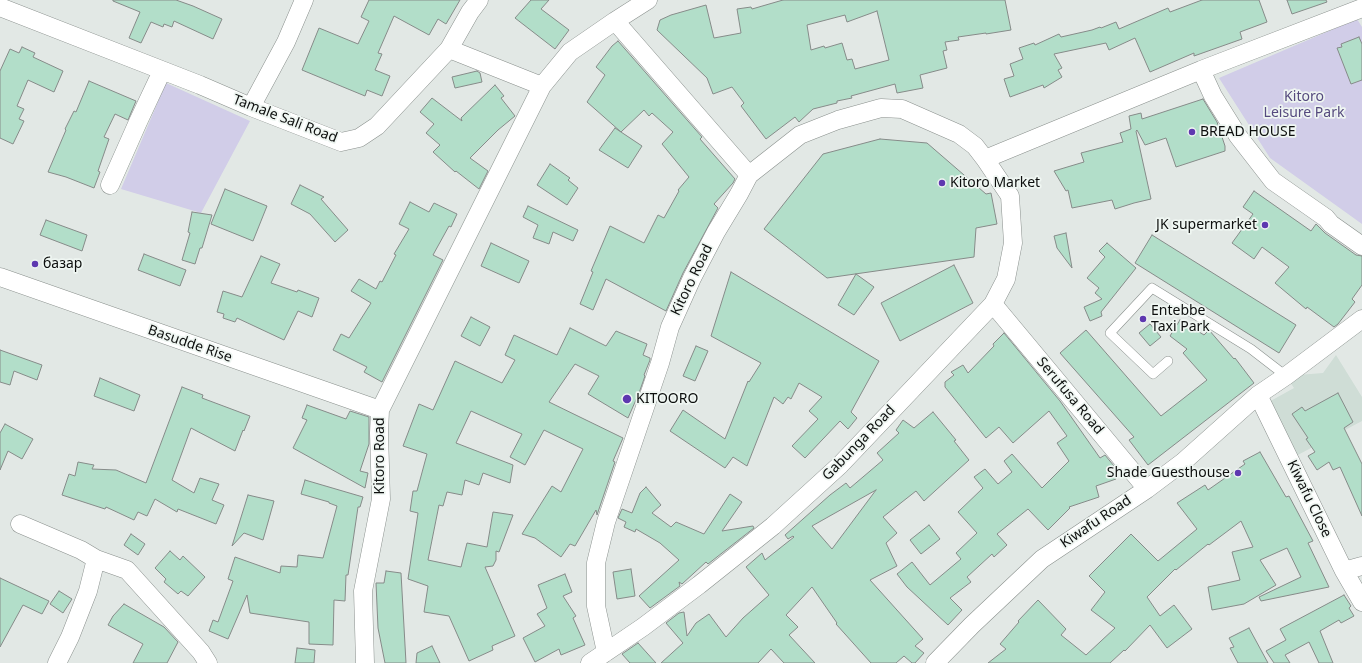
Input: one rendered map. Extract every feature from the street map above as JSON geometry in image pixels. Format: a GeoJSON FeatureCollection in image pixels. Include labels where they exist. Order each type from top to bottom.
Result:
{"type":"FeatureCollection","features":[{"type":"Feature","properties":{"kind":"street"},"geometry":{"type":"LineString","coordinates":[[251,107],[286,42],[304,0]]}},
{"type":"Feature","properties":{"kind":"street","name":"Tamale Sali Road"},"geometry":{"type":"LineString","coordinates":[[0,7],[341,142],[359,138],[377,126],[449,49],[470,12],[479,0]]}},
{"type":"Feature","properties":{"kind":"street","name":"Kitoro Road"},"geometry":{"type":"LineString","coordinates":[[365,663],[363,591],[381,499],[379,434],[380,410],[542,86],[570,52],[648,0]]}},
{"type":"Feature","properties":{"kind":"street"},"geometry":{"type":"LineString","coordinates":[[985,159],[1201,70],[1362,8]]}},
{"type":"Feature","properties":{"kind":"street"},"geometry":{"type":"LineString","coordinates":[[615,21],[749,175]]}},
{"type":"Feature","properties":{"kind":"street"},"geometry":{"type":"LineString","coordinates":[[449,49],[542,86]]}},
{"type":"Feature","properties":{"kind":"street"},"geometry":{"type":"LineString","coordinates":[[1201,70],[1213,96],[1238,136],[1273,181],[1326,218],[1330,224],[1362,246]]}},
{"type":"Feature","properties":{"kind":"street"},"geometry":{"type":"LineString","coordinates":[[110,185],[162,71]]}},
{"type":"Feature","properties":{"kind":"street","name":"Kitoro Road"},"geometry":{"type":"LineString","coordinates":[[606,652],[596,606],[596,563],[606,522],[660,363],[670,327],[702,258],[749,175],[800,135],[838,120],[881,108],[902,109],[959,134],[975,146],[985,159]]}},
{"type":"Feature","properties":{"kind":"street","name":"Gabunga Road"},"geometry":{"type":"LineString","coordinates":[[590,663],[643,627],[773,526],[840,465],[993,304],[1006,279],[1013,243],[1010,196],[985,159]]}},
{"type":"Feature","properties":{"kind":"street","name":"Basudde Rise"},"geometry":{"type":"LineString","coordinates":[[0,277],[380,410]]}},
{"type":"Feature","properties":{"kind":"street","name":"Serufusa Road"},"geometry":{"type":"LineString","coordinates":[[993,304],[1146,488]]}},
{"type":"Feature","properties":{"kind":"street","name":"Kiwafu Road"},"geometry":{"type":"LineString","coordinates":[[935,663],[972,625],[1042,559],[1183,462],[1258,395],[1362,319]]}},
{"type":"Feature","properties":{"kind":"street","name":"Kiwafu Close"},"geometry":{"type":"LineString","coordinates":[[1258,395],[1344,571],[1362,602]]}},
{"type":"Feature","properties":{"kind":"street"},"geometry":{"type":"LineString","coordinates":[[20,524],[81,550],[96,559],[127,570],[201,652],[208,663]]}},
{"type":"Feature","properties":{"kind":"street"},"geometry":{"type":"LineString","coordinates":[[57,663],[70,637],[88,591],[96,559]]}},
{"type":"Feature","properties":{"kind":"street"},"geometry":{"type":"LineString","coordinates":[[1344,571],[1362,566]]}},
{"type":"Feature","properties":{"kind":"lane"},"geometry":{"type":"LineString","coordinates":[[1168,361],[1154,374],[1110,332],[1152,288],[1251,349],[1286,376]]}},
{"type":"Feature","properties":{"kind":"shaded area"},"geometry":{"type":"Polygon","coordinates":[[[1336,355],[1362,397],[1362,421],[1294,457],[1267,403],[1294,388],[1286,376],[1323,373],[1336,355]]]}},
{"type":"Feature","properties":{"kind":"green space","name":"Kitoro Leisure Park"},"geometry":{"type":"Polygon","coordinates":[[[1357,19],[1362,27],[1362,224],[1270,158],[1219,78],[1357,19]]]}},
{"type":"Feature","properties":{"kind":"green space"},"geometry":{"type":"Polygon","coordinates":[[[166,83],[250,121],[201,213],[121,189],[166,83]]]}},
{"type":"Feature","properties":{"kind":"building"},"geometry":{"type":"Polygon","coordinates":[[[113,0],[176,0],[222,19],[213,39],[174,21],[172,27],[164,24],[163,27],[151,22],[141,43],[129,38],[140,12],[113,0]]]}},
{"type":"Feature","properties":{"kind":"building"},"geometry":{"type":"Polygon","coordinates":[[[369,0],[460,0],[446,24],[438,19],[429,35],[394,16],[378,53],[382,54],[375,70],[390,76],[382,96],[367,90],[365,96],[302,70],[319,28],[358,44],[369,21],[361,17],[369,0]]]}},
{"type":"Feature","properties":{"kind":"building"},"geometry":{"type":"Polygon","coordinates":[[[531,0],[549,0],[541,9],[569,30],[555,49],[515,18],[531,0]]]}},
{"type":"Feature","properties":{"kind":"building"},"geometry":{"type":"Polygon","coordinates":[[[783,0],[1005,0],[1011,30],[958,37],[959,40],[945,42],[947,50],[943,51],[947,68],[920,75],[923,88],[897,93],[895,84],[851,96],[852,98],[813,109],[799,122],[795,117],[766,139],[741,106],[744,103],[732,87],[713,94],[707,78],[657,30],[660,20],[671,15],[706,5],[714,38],[741,33],[737,9],[751,7],[752,9],[783,0]],[[877,11],[847,22],[845,15],[807,25],[811,50],[842,43],[847,60],[852,59],[855,69],[889,60],[877,11]]]}},
{"type":"Feature","properties":{"kind":"building"},"geometry":{"type":"Polygon","coordinates":[[[1202,0],[1259,0],[1267,22],[1240,32],[1242,39],[1194,56],[1194,53],[1150,72],[1135,38],[1109,50],[1106,43],[1054,54],[1062,68],[1058,70],[1062,77],[1044,88],[1043,85],[1010,97],[1004,79],[1014,76],[1010,64],[1023,59],[1019,48],[1034,43],[1035,45],[1059,34],[1061,37],[1101,28],[1116,22],[1119,29],[1168,8],[1170,12],[1202,0]]]}},
{"type":"Feature","properties":{"kind":"building"},"geometry":{"type":"Polygon","coordinates":[[[1287,0],[1326,0],[1327,2],[1292,14],[1287,0]]]}},
{"type":"Feature","properties":{"kind":"building"},"geometry":{"type":"Polygon","coordinates":[[[1359,37],[1362,44],[1362,80],[1351,84],[1337,48],[1342,47],[1341,44],[1359,37]]]}},
{"type":"Feature","properties":{"kind":"building"},"geometry":{"type":"Polygon","coordinates":[[[618,41],[702,137],[700,139],[735,179],[714,204],[718,208],[683,273],[666,311],[606,279],[593,310],[580,304],[593,272],[591,271],[610,226],[644,243],[658,215],[664,218],[679,191],[678,190],[689,177],[662,144],[673,132],[652,113],[649,116],[644,110],[621,132],[587,102],[605,75],[596,67],[612,46],[618,41]]]}},
{"type":"Feature","properties":{"kind":"building"},"geometry":{"type":"Polygon","coordinates":[[[22,47],[35,53],[33,57],[63,71],[54,92],[28,80],[17,106],[24,109],[19,119],[24,121],[13,144],[0,138],[0,71],[10,49],[19,53],[22,47]]]}},
{"type":"Feature","properties":{"kind":"building"},"geometry":{"type":"Polygon","coordinates":[[[477,71],[480,73],[482,82],[455,88],[452,77],[477,71]]]}},
{"type":"Feature","properties":{"kind":"building"},"geometry":{"type":"Polygon","coordinates":[[[89,81],[136,101],[128,120],[115,114],[104,137],[109,139],[94,188],[48,172],[66,130],[65,129],[74,111],[76,112],[89,81]]]}},
{"type":"Feature","properties":{"kind":"building"},"geometry":{"type":"Polygon","coordinates":[[[495,85],[504,96],[501,98],[515,116],[498,130],[470,158],[488,171],[479,189],[456,171],[455,172],[433,152],[440,145],[426,133],[434,124],[420,112],[432,98],[462,121],[461,118],[495,85]]]}},
{"type":"Feature","properties":{"kind":"building"},"geometry":{"type":"Polygon","coordinates":[[[1203,99],[1217,122],[1225,146],[1225,151],[1176,167],[1166,138],[1145,145],[1137,130],[1151,199],[1115,209],[1112,200],[1072,208],[1068,190],[1066,191],[1054,171],[1084,162],[1081,153],[1123,142],[1120,133],[1131,129],[1129,116],[1141,113],[1142,119],[1203,99]]]}},
{"type":"Feature","properties":{"kind":"building"},"geometry":{"type":"Polygon","coordinates":[[[615,128],[642,146],[628,168],[599,150],[615,128]]]}},
{"type":"Feature","properties":{"kind":"building"},"geometry":{"type":"Polygon","coordinates":[[[880,139],[927,143],[986,194],[991,193],[997,224],[976,228],[974,257],[827,278],[764,229],[823,154],[880,139]]]}},
{"type":"Feature","properties":{"kind":"building"},"geometry":{"type":"Polygon","coordinates":[[[550,164],[570,178],[568,180],[578,188],[567,205],[537,185],[550,164]]]}},
{"type":"Feature","properties":{"kind":"building"},"geometry":{"type":"Polygon","coordinates":[[[300,185],[324,197],[321,199],[348,230],[335,242],[310,214],[291,204],[300,185]]]}},
{"type":"Feature","properties":{"kind":"building"},"geometry":{"type":"Polygon","coordinates":[[[225,189],[267,206],[253,241],[211,224],[225,189]]]}},
{"type":"Feature","properties":{"kind":"building"},"geometry":{"type":"Polygon","coordinates":[[[1254,191],[1311,231],[1316,224],[1325,233],[1356,255],[1362,256],[1362,285],[1352,299],[1355,302],[1334,327],[1307,307],[1306,309],[1275,283],[1289,267],[1262,247],[1254,259],[1232,243],[1253,214],[1243,207],[1254,191]]]}},
{"type":"Feature","properties":{"kind":"building"},"geometry":{"type":"Polygon","coordinates":[[[410,202],[429,212],[434,203],[457,214],[451,227],[449,226],[433,255],[443,260],[382,382],[364,372],[367,367],[333,350],[341,334],[349,338],[371,303],[351,291],[359,279],[376,289],[380,281],[382,282],[396,255],[394,254],[409,229],[399,224],[410,202]]]}},
{"type":"Feature","properties":{"kind":"building"},"geometry":{"type":"Polygon","coordinates":[[[528,206],[578,230],[573,241],[553,232],[549,244],[533,238],[538,225],[523,217],[528,206]]]}},
{"type":"Feature","properties":{"kind":"building"},"geometry":{"type":"Polygon","coordinates":[[[192,212],[212,215],[202,248],[200,248],[195,264],[182,260],[190,233],[188,232],[192,212]]]}},
{"type":"Feature","properties":{"kind":"building"},"geometry":{"type":"Polygon","coordinates":[[[46,220],[87,235],[82,251],[40,235],[46,220]]]}},
{"type":"Feature","properties":{"kind":"building"},"geometry":{"type":"Polygon","coordinates":[[[1066,233],[1072,268],[1057,248],[1054,236],[1066,233]]]}},
{"type":"Feature","properties":{"kind":"building"},"geometry":{"type":"Polygon","coordinates":[[[1152,235],[1296,325],[1279,353],[1135,263],[1152,235]]]}},
{"type":"Feature","properties":{"kind":"building"},"geometry":{"type":"Polygon","coordinates":[[[491,243],[529,261],[519,283],[481,266],[491,243]]]}},
{"type":"Feature","properties":{"kind":"building"},"geometry":{"type":"Polygon","coordinates":[[[1107,243],[1136,268],[1101,312],[1102,316],[1090,321],[1084,307],[1102,299],[1095,293],[1099,288],[1087,278],[1105,257],[1099,251],[1107,243]]]}},
{"type":"Feature","properties":{"kind":"building"},"geometry":{"type":"Polygon","coordinates":[[[144,254],[186,270],[180,286],[138,270],[144,254]]]}},
{"type":"Feature","properties":{"kind":"building"},"geometry":{"type":"Polygon","coordinates":[[[261,256],[280,264],[271,283],[297,292],[298,290],[319,298],[312,317],[298,311],[284,340],[237,318],[235,322],[223,318],[224,314],[217,312],[223,291],[242,297],[261,256]]]}},
{"type":"Feature","properties":{"kind":"building"},"geometry":{"type":"Polygon","coordinates":[[[954,265],[973,303],[900,341],[881,303],[954,265]]]}},
{"type":"Feature","properties":{"kind":"building"},"geometry":{"type":"Polygon","coordinates":[[[731,272],[879,361],[851,412],[857,418],[848,429],[840,421],[805,458],[792,446],[818,419],[809,411],[822,397],[799,383],[791,399],[788,397],[783,404],[774,397],[747,466],[733,457],[725,468],[670,431],[683,410],[725,439],[748,381],[749,382],[761,363],[711,336],[731,272]]]}},
{"type":"Feature","properties":{"kind":"building"},"geometry":{"type":"Polygon","coordinates":[[[856,274],[874,287],[854,315],[838,305],[856,274]]]}},
{"type":"Feature","properties":{"kind":"building"},"geometry":{"type":"Polygon","coordinates":[[[471,317],[490,327],[480,346],[461,336],[471,317]]]}},
{"type":"Feature","properties":{"kind":"building"},"geometry":{"type":"Polygon","coordinates":[[[1180,320],[1204,335],[1209,330],[1234,359],[1235,358],[1254,383],[1148,465],[1129,440],[1134,437],[1060,353],[1086,330],[1161,416],[1207,380],[1183,353],[1187,349],[1170,336],[1180,320]]]}},
{"type":"Feature","properties":{"kind":"building"},"geometry":{"type":"Polygon","coordinates":[[[1150,324],[1161,337],[1150,346],[1139,333],[1150,324]]]}},
{"type":"Feature","properties":{"kind":"building"},"geometry":{"type":"Polygon","coordinates":[[[570,328],[606,346],[616,331],[647,344],[643,355],[650,358],[650,360],[639,393],[628,418],[588,394],[599,376],[575,364],[549,402],[623,438],[613,461],[615,462],[597,515],[596,510],[575,546],[570,544],[561,557],[535,538],[522,534],[552,486],[561,492],[583,449],[544,430],[525,465],[510,457],[522,434],[471,411],[456,443],[513,465],[510,483],[483,473],[479,485],[465,480],[462,495],[447,492],[443,506],[439,505],[428,560],[461,567],[467,543],[487,547],[493,512],[513,515],[499,552],[496,551],[496,560],[493,566],[485,567],[515,636],[492,646],[493,650],[469,661],[449,616],[424,612],[428,586],[408,579],[418,513],[410,511],[413,491],[417,491],[427,454],[403,446],[419,404],[433,410],[455,361],[502,383],[515,360],[505,355],[514,335],[557,355],[570,328]]]}},
{"type":"Feature","properties":{"kind":"building"},"geometry":{"type":"Polygon","coordinates":[[[1004,333],[1060,401],[1100,458],[1105,455],[1114,466],[1111,468],[1116,479],[1096,486],[1099,497],[1069,507],[1070,508],[1048,530],[1028,509],[997,534],[1007,545],[994,557],[992,554],[967,577],[971,582],[950,598],[962,610],[948,625],[907,587],[897,574],[912,562],[930,585],[961,559],[956,553],[977,533],[958,512],[983,488],[974,477],[985,469],[998,484],[1012,472],[1004,461],[1012,454],[1042,488],[1069,461],[1057,443],[1067,436],[1049,411],[1013,443],[999,427],[986,438],[945,387],[945,382],[954,375],[951,372],[963,365],[968,373],[994,346],[993,344],[1004,333]]]}},
{"type":"Feature","properties":{"kind":"building"},"geometry":{"type":"Polygon","coordinates":[[[696,346],[708,351],[695,381],[683,376],[696,346]]]}},
{"type":"Feature","properties":{"kind":"building"},"geometry":{"type":"Polygon","coordinates":[[[0,350],[42,365],[37,380],[14,371],[10,385],[0,382],[0,350]]]}},
{"type":"Feature","properties":{"kind":"building"},"geometry":{"type":"Polygon","coordinates":[[[100,378],[140,395],[134,411],[94,396],[100,378]]]}},
{"type":"Feature","properties":{"kind":"building"},"geometry":{"type":"Polygon","coordinates":[[[182,387],[203,395],[202,398],[250,416],[235,451],[191,428],[172,480],[194,493],[200,478],[219,484],[212,500],[224,505],[216,524],[178,509],[177,512],[155,499],[147,516],[138,512],[134,520],[106,507],[105,509],[62,495],[69,474],[75,476],[78,462],[94,465],[92,469],[116,470],[146,483],[182,387]]]}},
{"type":"Feature","properties":{"kind":"building"},"geometry":{"type":"Polygon","coordinates":[[[1338,393],[1353,422],[1344,428],[1362,464],[1362,516],[1340,467],[1333,470],[1329,462],[1317,470],[1308,456],[1315,452],[1306,439],[1308,438],[1292,414],[1302,407],[1305,411],[1338,393]]]}},
{"type":"Feature","properties":{"kind":"building"},"geometry":{"type":"Polygon","coordinates":[[[307,405],[346,419],[350,411],[369,417],[369,444],[360,471],[368,473],[365,488],[293,448],[307,420],[302,418],[307,405]]]}},
{"type":"Feature","properties":{"kind":"building"},"geometry":{"type":"Polygon","coordinates":[[[933,412],[956,440],[954,441],[969,460],[924,501],[916,491],[883,517],[897,533],[886,543],[897,566],[870,580],[923,639],[915,646],[924,653],[915,663],[912,663],[904,656],[896,663],[871,663],[836,624],[837,623],[812,587],[786,615],[798,627],[789,635],[815,663],[784,663],[771,649],[758,663],[661,663],[683,643],[666,623],[679,613],[684,612],[687,636],[696,623],[709,614],[726,637],[743,618],[769,595],[746,567],[762,553],[765,560],[794,537],[793,536],[788,539],[785,535],[830,495],[846,483],[850,488],[883,460],[877,453],[899,433],[896,430],[903,420],[914,428],[933,412]],[[876,490],[812,526],[832,549],[876,490]]]}},
{"type":"Feature","properties":{"kind":"building"},"geometry":{"type":"Polygon","coordinates":[[[5,424],[33,439],[22,459],[8,451],[0,470],[0,433],[5,424]]]}},
{"type":"Feature","properties":{"kind":"building"},"geometry":{"type":"Polygon","coordinates":[[[1260,452],[1286,497],[1289,496],[1313,541],[1308,543],[1329,587],[1261,601],[1259,597],[1301,577],[1287,548],[1260,560],[1276,585],[1244,604],[1212,610],[1208,587],[1240,580],[1232,552],[1253,547],[1241,521],[1209,545],[1208,544],[1176,570],[1175,569],[1147,597],[1160,616],[1174,605],[1192,629],[1167,648],[1150,625],[1125,651],[1124,650],[1110,663],[988,663],[1006,649],[1000,644],[1019,622],[1018,621],[1038,600],[1066,629],[1061,635],[1086,655],[1115,628],[1091,610],[1105,592],[1089,576],[1131,534],[1158,561],[1197,529],[1177,503],[1205,485],[1208,490],[1245,464],[1243,461],[1260,452]]]}},
{"type":"Feature","properties":{"kind":"building"},"geometry":{"type":"Polygon","coordinates":[[[305,480],[363,497],[360,507],[358,507],[348,575],[346,575],[345,601],[334,600],[333,645],[309,644],[309,622],[250,613],[247,595],[228,639],[209,631],[213,620],[218,622],[233,581],[228,579],[235,557],[280,573],[281,566],[297,567],[298,555],[323,558],[337,506],[329,502],[301,494],[305,480]]]}},
{"type":"Feature","properties":{"kind":"building"},"geometry":{"type":"Polygon","coordinates":[[[646,487],[661,505],[652,513],[671,527],[676,522],[704,534],[730,494],[742,502],[722,531],[753,526],[754,528],[708,564],[706,562],[682,584],[679,582],[680,586],[650,608],[639,596],[679,560],[660,543],[636,529],[635,532],[624,527],[626,522],[618,518],[622,509],[632,513],[640,493],[646,487]]]}},
{"type":"Feature","properties":{"kind":"building"},"geometry":{"type":"Polygon","coordinates":[[[248,495],[274,501],[263,540],[244,533],[232,546],[248,495]]]}},
{"type":"Feature","properties":{"kind":"building"},"geometry":{"type":"Polygon","coordinates":[[[929,525],[940,539],[921,554],[910,540],[929,525]]]}},
{"type":"Feature","properties":{"kind":"building"},"geometry":{"type":"Polygon","coordinates":[[[131,534],[145,544],[138,555],[124,545],[131,534]]]}},
{"type":"Feature","properties":{"kind":"building"},"geometry":{"type":"Polygon","coordinates":[[[170,551],[180,560],[183,556],[205,577],[188,596],[181,591],[178,594],[164,582],[166,579],[155,568],[170,551]]]}},
{"type":"Feature","properties":{"kind":"building"},"geometry":{"type":"Polygon","coordinates":[[[631,569],[635,596],[617,599],[613,572],[631,569]]]}},
{"type":"Feature","properties":{"kind":"building"},"geometry":{"type":"Polygon","coordinates":[[[386,571],[401,573],[406,663],[385,663],[378,628],[376,583],[384,583],[386,571]]]}},
{"type":"Feature","properties":{"kind":"building"},"geometry":{"type":"Polygon","coordinates":[[[565,574],[572,592],[563,596],[576,616],[573,618],[585,645],[561,655],[559,649],[535,662],[523,638],[545,626],[537,614],[547,608],[538,585],[565,574]]]}},
{"type":"Feature","properties":{"kind":"building"},"geometry":{"type":"Polygon","coordinates":[[[0,578],[49,601],[42,614],[23,605],[0,647],[0,578]]]}},
{"type":"Feature","properties":{"kind":"building"},"geometry":{"type":"Polygon","coordinates":[[[59,591],[72,599],[63,613],[50,604],[59,591]]]}},
{"type":"Feature","properties":{"kind":"building"},"geometry":{"type":"Polygon","coordinates":[[[1344,595],[1351,606],[1349,608],[1354,616],[1341,623],[1339,620],[1320,631],[1333,663],[1319,663],[1309,642],[1285,655],[1290,663],[1274,663],[1266,651],[1286,640],[1280,629],[1344,595]]]}},
{"type":"Feature","properties":{"kind":"building"},"geometry":{"type":"Polygon","coordinates":[[[124,604],[164,627],[178,642],[167,663],[133,663],[143,644],[108,625],[113,616],[124,604]]]}},
{"type":"Feature","properties":{"kind":"building"},"geometry":{"type":"Polygon","coordinates":[[[1249,628],[1268,663],[1238,663],[1230,648],[1234,647],[1229,638],[1249,628]]]}},
{"type":"Feature","properties":{"kind":"building"},"geometry":{"type":"Polygon","coordinates":[[[638,643],[656,663],[630,663],[622,654],[638,643]]]}},
{"type":"Feature","properties":{"kind":"building"},"geometry":{"type":"Polygon","coordinates":[[[432,646],[440,663],[416,663],[417,653],[432,646]]]}},
{"type":"Feature","properties":{"kind":"building"},"geometry":{"type":"Polygon","coordinates":[[[297,648],[315,650],[314,663],[295,663],[297,648]]]}},
{"type":"Feature","properties":{"kind":"place","name":"BREAD HOUSE"},"geometry":{"type":"Point","coordinates":[1192,132]}},
{"type":"Feature","properties":{"kind":"place","name":"Kitoro Market"},"geometry":{"type":"Point","coordinates":[942,183]}},
{"type":"Feature","properties":{"kind":"place","name":"JK supermarket"},"geometry":{"type":"Point","coordinates":[1265,225]}},
{"type":"Feature","properties":{"kind":"place","name":"базар"},"geometry":{"type":"Point","coordinates":[35,264]}},
{"type":"Feature","properties":{"kind":"place","name":"Entebbe Taxi Park"},"geometry":{"type":"Point","coordinates":[1143,319]}},
{"type":"Feature","properties":{"kind":"place","name":"KITOORO"},"geometry":{"type":"Point","coordinates":[627,399]}},
{"type":"Feature","properties":{"kind":"place","name":"Shade Guesthouse"},"geometry":{"type":"Point","coordinates":[1238,473]}}]}
